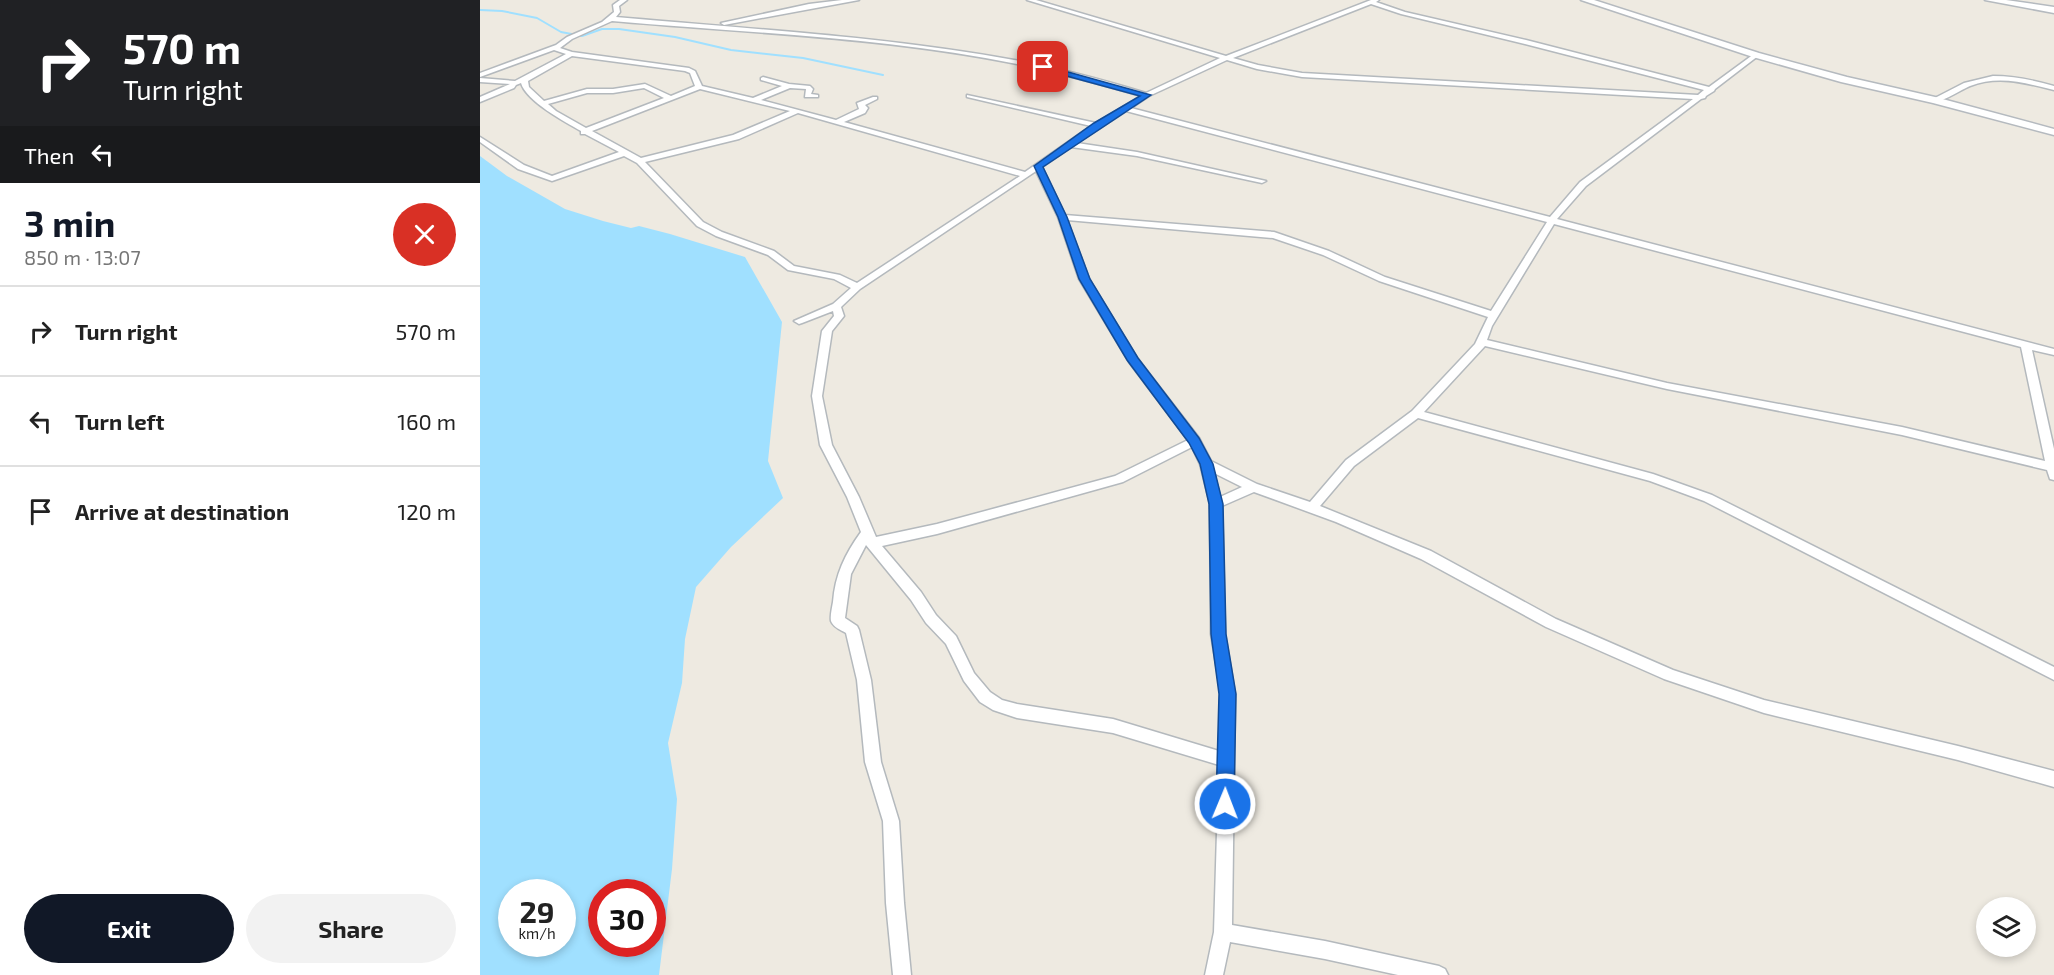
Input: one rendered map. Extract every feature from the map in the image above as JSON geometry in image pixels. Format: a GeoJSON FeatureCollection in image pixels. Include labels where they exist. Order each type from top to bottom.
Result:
{"type":"FeatureCollection","features":[{"type":"Feature","properties":{"kind":"street"},"geometry":{"type":"LineString","coordinates":[[480,75],[556,47],[612,19],[617,12],[616,5],[624,0]]}},
{"type":"Feature","properties":{"kind":"street"},"geometry":{"type":"LineString","coordinates":[[715,27],[809,6],[856,0]]}},
{"type":"Feature","properties":{"kind":"street"},"geometry":{"type":"LineString","coordinates":[[1030,0],[1257,67],[1302,75],[1703,97]]}},
{"type":"Feature","properties":{"kind":"street"},"geometry":{"type":"LineString","coordinates":[[1585,0],[1756,55],[1845,80],[1935,100],[2054,132]]}},
{"type":"Feature","properties":{"kind":"street"},"geometry":{"type":"LineString","coordinates":[[1989,0],[2054,8]]}},
{"type":"Feature","properties":{"kind":"street"},"geometry":{"type":"LineString","coordinates":[[2010,0],[2054,8]]}},
{"type":"Feature","properties":{"kind":"street"},"geometry":{"type":"LineString","coordinates":[[799,321],[836,306],[857,287],[1097,125],[1147,95],[1226,58],[1374,1],[1403,13],[1547,47],[1712,90]]}},
{"type":"Feature","properties":{"kind":"street"},"geometry":{"type":"LineString","coordinates":[[612,19],[794,34],[986,56],[1081,76],[1147,95]]}},
{"type":"Feature","properties":{"kind":"street"},"geometry":{"type":"LineString","coordinates":[[556,47],[558,50],[571,54],[687,69],[693,72],[699,87]]}},
{"type":"Feature","properties":{"kind":"street"},"geometry":{"type":"LineString","coordinates":[[480,80],[524,82],[571,54]]}},
{"type":"Feature","properties":{"kind":"street"},"geometry":{"type":"LineString","coordinates":[[1312,508],[1350,463],[1416,414],[1482,342],[1493,315],[1552,220],[1583,184],[1626,150],[1703,97],[1756,55]]}},
{"type":"Feature","properties":{"kind":"street"},"geometry":{"type":"LineString","coordinates":[[1935,100],[1962,85],[1990,77],[2054,88]]}},
{"type":"Feature","properties":{"kind":"street"},"geometry":{"type":"LineString","coordinates":[[763,79],[789,86],[808,87],[810,89],[807,96],[816,96]]}},
{"type":"Feature","properties":{"kind":"street"},"geometry":{"type":"LineString","coordinates":[[524,82],[553,113],[584,132],[640,160],[700,224],[771,253],[791,268],[837,277],[857,287]]}},
{"type":"Feature","properties":{"kind":"street"},"geometry":{"type":"LineString","coordinates":[[480,100],[512,87],[514,83]]}},
{"type":"Feature","properties":{"kind":"street"},"geometry":{"type":"LineString","coordinates":[[544,103],[587,91],[613,91],[645,86],[672,99]]}},
{"type":"Feature","properties":{"kind":"street"},"geometry":{"type":"LineString","coordinates":[[754,100],[789,86]]}},
{"type":"Feature","properties":{"kind":"street"},"geometry":{"type":"LineString","coordinates":[[584,132],[699,87],[797,111],[1026,175]]}},
{"type":"Feature","properties":{"kind":"street"},"geometry":{"type":"LineString","coordinates":[[969,96],[1097,125]]}},
{"type":"Feature","properties":{"kind":"street"},"geometry":{"type":"LineString","coordinates":[[837,122],[862,111],[864,108],[860,105],[875,98]]}},
{"type":"Feature","properties":{"kind":"street"},"geometry":{"type":"LineString","coordinates":[[1124,108],[2054,352]]}},
{"type":"Feature","properties":{"kind":"street"},"geometry":{"type":"LineString","coordinates":[[640,160],[736,137],[797,111]]}},
{"type":"Feature","properties":{"kind":"street"},"geometry":{"type":"LineString","coordinates":[[480,139],[521,167],[552,179],[624,153]]}},
{"type":"Feature","properties":{"kind":"street"},"geometry":{"type":"LineString","coordinates":[[1070,144],[1137,154],[1262,181]]}},
{"type":"Feature","properties":{"kind":"street"},"geometry":{"type":"LineString","coordinates":[[1038,166],[1062,217],[1084,279],[1133,360],[1195,441],[1206,464],[1216,504],[1218,634],[1228,694],[1223,932],[1214,975]]}},
{"type":"Feature","properties":{"kind":"street"},"geometry":{"type":"LineString","coordinates":[[1062,217],[1274,235],[1326,253],[1382,279],[1493,315]]}},
{"type":"Feature","properties":{"kind":"street"},"geometry":{"type":"LineString","coordinates":[[836,306],[839,316],[827,331],[817,396],[826,446],[854,497],[870,538],[916,596],[931,619],[951,640],[969,677],[985,697],[1017,711],[1113,726],[1226,760]]}},
{"type":"Feature","properties":{"kind":"street"},"geometry":{"type":"LineString","coordinates":[[1482,342],[1667,386],[1902,431],[2053,471],[2026,344]]}},
{"type":"Feature","properties":{"kind":"street"},"geometry":{"type":"LineString","coordinates":[[1416,414],[1653,478],[1708,498],[1846,566],[2054,674]]}},
{"type":"Feature","properties":{"kind":"street"},"geometry":{"type":"LineString","coordinates":[[902,975],[895,903],[891,821],[873,762],[864,680],[852,630],[838,621],[839,590],[851,554],[870,538],[937,529],[1119,479],[1195,441]]}},
{"type":"Feature","properties":{"kind":"street"},"geometry":{"type":"LineString","coordinates":[[1206,464],[1253,487],[1312,508],[1427,555],[1515,604],[1608,649],[1671,676],[1745,701],[1966,754],[2054,779]]}},
{"type":"Feature","properties":{"kind":"street"},"geometry":{"type":"LineString","coordinates":[[1216,504],[1253,487]]}},
{"type":"Feature","properties":{"kind":"street"},"geometry":{"type":"LineString","coordinates":[[1223,932],[1324,950],[1439,975]]}},
{"type":"Feature","properties":{"kind":"water"},"geometry":{"type":"Polygon","coordinates":[[[480,156],[507,176],[565,209],[631,228],[639,226],[670,234],[745,257],[782,322],[768,461],[783,498],[731,547],[696,587],[685,639],[682,683],[668,743],[677,799],[666,918],[666,879],[588,879],[588,957],[661,957],[659,975],[480,975],[480,156]]]}},
{"type":"Feature","properties":{"kind":"waterway"},"geometry":{"type":"LineString","coordinates":[[480,10],[502,11],[537,18],[561,32],[582,36],[602,29],[619,29],[675,37],[731,50],[803,58],[883,75]]}},
{"type":"Feature","properties":{"kind":"route"},"geometry":{"type":"LineString","coordinates":[[1043,67],[1147,95],[1097,125],[1038,166],[1062,217],[1084,279],[1133,360],[1195,441],[1206,464],[1216,504],[1218,634],[1228,694],[1225,804]]}}]}
